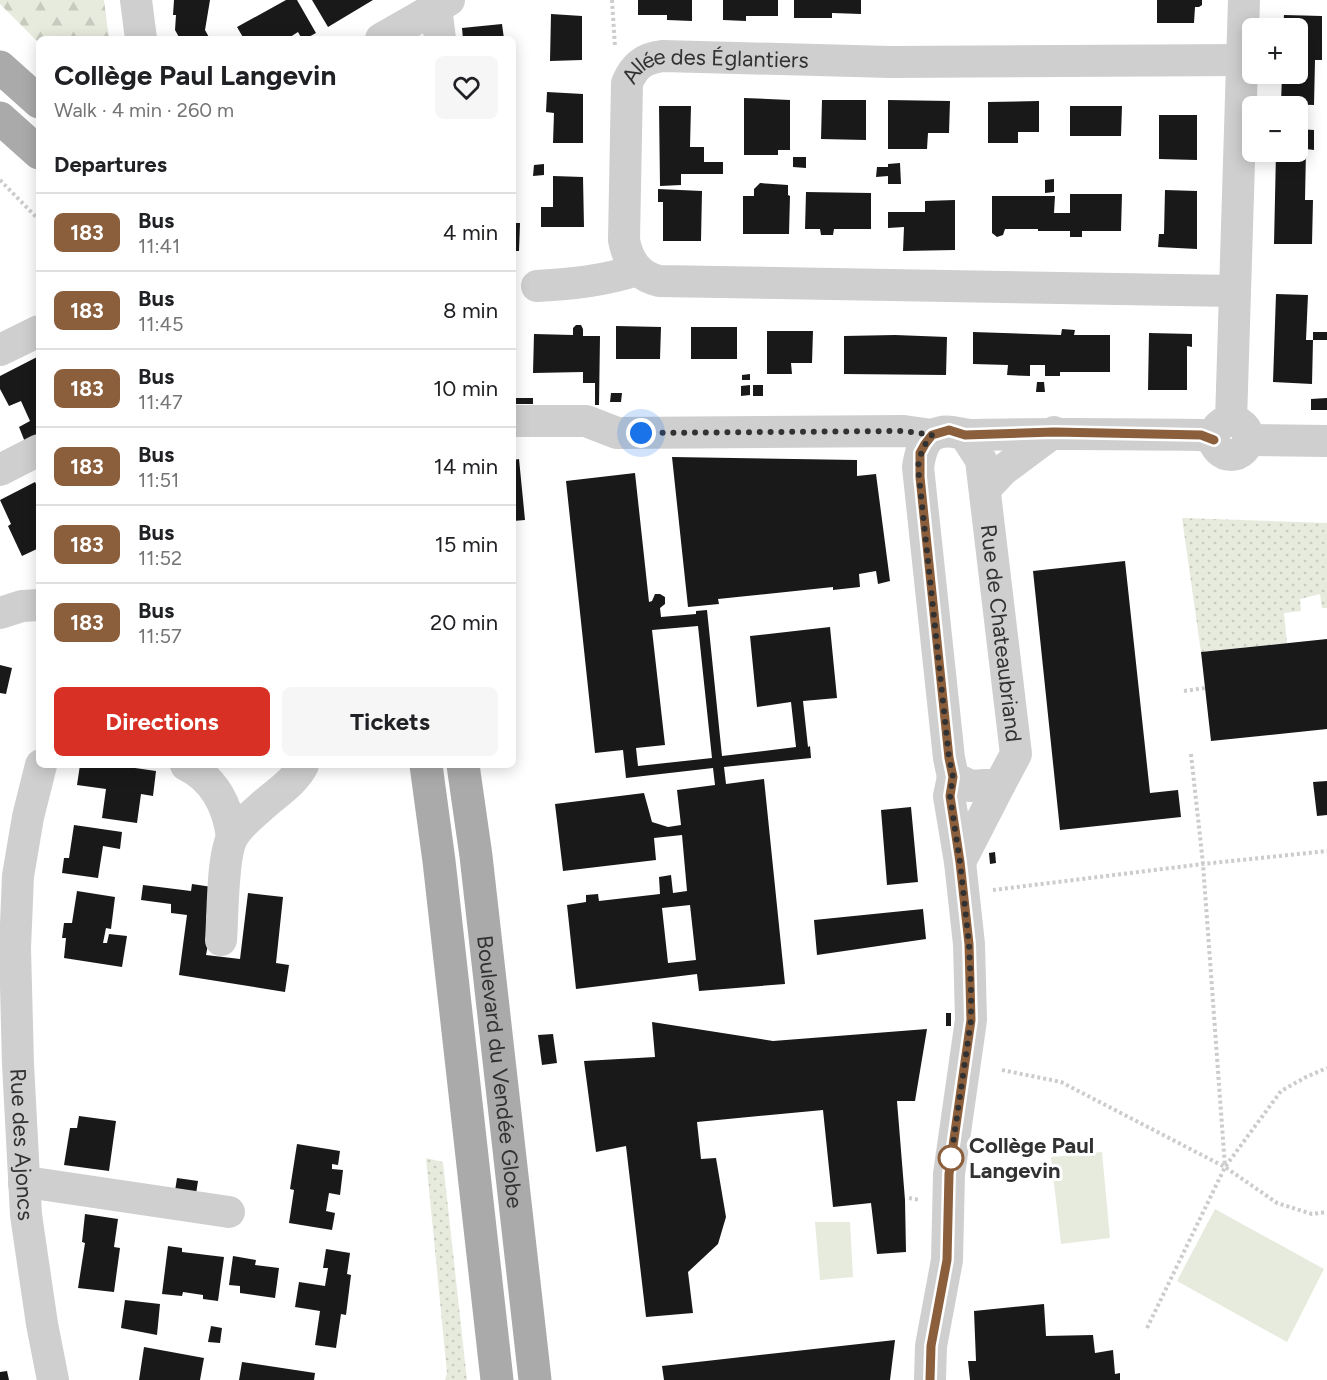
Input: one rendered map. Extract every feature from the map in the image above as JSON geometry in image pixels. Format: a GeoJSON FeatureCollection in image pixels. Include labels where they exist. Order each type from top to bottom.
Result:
{"type":"FeatureCollection","features":[{"type":"Feature","properties":{"kind":"main road"},"geometry":{"type":"LineString","coordinates":[[0,67],[36,99]]}},
{"type":"Feature","properties":{"kind":"main road"},"geometry":{"type":"LineString","coordinates":[[0,118],[36,150]]}},
{"type":"Feature","properties":{"kind":"main road","name":"Boulevard du Vendée Globe"},"geometry":{"type":"LineString","coordinates":[[426,768],[444,902],[497,1380]]}},
{"type":"Feature","properties":{"kind":"main road","name":"Boulevard du Vendée Globe"},"geometry":{"type":"LineString","coordinates":[[463,768],[481,897],[535,1380]]}},
{"type":"Feature","properties":{"kind":"street"},"geometry":{"type":"LineString","coordinates":[[136,0],[141,36]]}},
{"type":"Feature","properties":{"kind":"street"},"geometry":{"type":"LineString","coordinates":[[1243,18],[1244,0]]}},
{"type":"Feature","properties":{"kind":"street"},"geometry":{"type":"LineString","coordinates":[[386,36],[442,4]]}},
{"type":"Feature","properties":{"kind":"street"},"geometry":{"type":"LineString","coordinates":[[440,36],[442,4]]}},
{"type":"Feature","properties":{"kind":"street","name":"Allée des Églantiers"},"geometry":{"type":"LineString","coordinates":[[637,270],[626,251],[624,240],[627,83],[639,64],[650,58],[663,56],[890,62],[1242,60]]}},
{"type":"Feature","properties":{"kind":"street"},"geometry":{"type":"LineString","coordinates":[[1231,434],[1242,60]]}},
{"type":"Feature","properties":{"kind":"street"},"geometry":{"type":"LineString","coordinates":[[537,286],[589,282],[637,270],[646,278],[659,281],[1235,291]]}},
{"type":"Feature","properties":{"kind":"street"},"geometry":{"type":"LineString","coordinates":[[0,350],[36,332]]}},
{"type":"Feature","properties":{"kind":"street"},"geometry":{"type":"LineString","coordinates":[[516,421],[586,421],[617,433],[904,431],[932,435],[949,430],[965,435],[1054,432],[1231,434],[1327,441]]}},
{"type":"Feature","properties":{"kind":"street"},"geometry":{"type":"LineString","coordinates":[[985,489],[1003,471],[1054,432]]}},
{"type":"Feature","properties":{"kind":"street"},"geometry":{"type":"LineString","coordinates":[[930,1380],[931,1346],[947,1260],[949,1174],[971,1020],[969,944],[950,796],[953,777],[949,758],[918,467],[920,453],[932,435]]}},
{"type":"Feature","properties":{"kind":"street","name":"Rue de Chateaubriand"},"geometry":{"type":"LineString","coordinates":[[960,862],[1016,754],[981,460],[965,435]]}},
{"type":"Feature","properties":{"kind":"street"},"geometry":{"type":"LineString","coordinates":[[0,470],[36,452]]}},
{"type":"Feature","properties":{"kind":"street"},"geometry":{"type":"LineString","coordinates":[[0,613],[22,606],[36,605]]}},
{"type":"Feature","properties":{"kind":"street","name":"Rue des Ajoncs"},"geometry":{"type":"LineString","coordinates":[[40,768],[9,877],[15,948],[24,1184],[39,1302],[53,1380]]}},
{"type":"Feature","properties":{"kind":"street"},"geometry":{"type":"LineString","coordinates":[[192,768],[199,771],[218,793],[229,814],[232,837]]}},
{"type":"Feature","properties":{"kind":"street"},"geometry":{"type":"LineString","coordinates":[[221,940],[227,853],[232,837],[247,820],[297,776],[301,768]]}},
{"type":"Feature","properties":{"kind":"street"},"geometry":{"type":"LineString","coordinates":[[953,777],[970,786],[1000,784]]}},
{"type":"Feature","properties":{"kind":"street"},"geometry":{"type":"LineString","coordinates":[[24,1184],[40,1184],[229,1212]]}},
{"type":"Feature","properties":{"kind":"path"},"geometry":{"type":"LineString","coordinates":[[612,0],[615,46],[620,56]]}},
{"type":"Feature","properties":{"kind":"path"},"geometry":{"type":"LineString","coordinates":[[0,180],[36,217]]}},
{"type":"Feature","properties":{"kind":"path"},"geometry":{"type":"LineString","coordinates":[[1184,691],[1205,688]]}},
{"type":"Feature","properties":{"kind":"path"},"geometry":{"type":"LineString","coordinates":[[1191,754],[1203,864],[1225,1167]]}},
{"type":"Feature","properties":{"kind":"path"},"geometry":{"type":"LineString","coordinates":[[993,890],[1327,851]]}},
{"type":"Feature","properties":{"kind":"path"},"geometry":{"type":"LineString","coordinates":[[1147,1328],[1225,1167],[1281,1091],[1327,1068]]}},
{"type":"Feature","properties":{"kind":"path"},"geometry":{"type":"LineString","coordinates":[[1002,1070],[1061,1082],[1225,1167],[1277,1203],[1312,1214],[1327,1212]]}},
{"type":"Feature","properties":{"kind":"green space"},"geometry":{"type":"Polygon","coordinates":[[[0,0],[104,0],[109,36],[36,36],[36,40],[0,4],[0,0]]]}},
{"type":"Feature","properties":{"kind":"green space"},"geometry":{"type":"Polygon","coordinates":[[[1182,518],[1327,523],[1327,608],[1322,608],[1320,594],[1300,599],[1301,611],[1284,613],[1287,643],[1201,652],[1182,518]]]}},
{"type":"Feature","properties":{"kind":"green space"},"geometry":{"type":"Polygon","coordinates":[[[1102,1152],[1110,1238],[1061,1244],[1051,1157],[1102,1152]]]}},
{"type":"Feature","properties":{"kind":"green space"},"geometry":{"type":"Polygon","coordinates":[[[426,1158],[443,1162],[467,1380],[445,1380],[447,1373],[426,1158]]]}},
{"type":"Feature","properties":{"kind":"green space"},"geometry":{"type":"Polygon","coordinates":[[[1215,1209],[1324,1269],[1287,1342],[1177,1281],[1215,1209]]]}},
{"type":"Feature","properties":{"kind":"green space"},"geometry":{"type":"Polygon","coordinates":[[[815,1222],[850,1222],[853,1277],[820,1280],[815,1222]]]}},
{"type":"Feature","properties":{"kind":"building"},"geometry":{"type":"Polygon","coordinates":[[[174,0],[210,0],[205,30],[208,36],[178,36],[175,30],[176,15],[173,15],[174,0]]]}},
{"type":"Feature","properties":{"kind":"building"},"geometry":{"type":"Polygon","coordinates":[[[286,0],[297,0],[316,33],[310,36],[300,36],[298,32],[292,36],[242,36],[237,27],[286,0]]]}},
{"type":"Feature","properties":{"kind":"building"},"geometry":{"type":"Polygon","coordinates":[[[312,0],[373,0],[328,27],[312,0]]]}},
{"type":"Feature","properties":{"kind":"building"},"geometry":{"type":"Polygon","coordinates":[[[638,0],[692,0],[692,21],[667,20],[667,15],[638,15],[638,0]]]}},
{"type":"Feature","properties":{"kind":"building"},"geometry":{"type":"Polygon","coordinates":[[[723,0],[778,0],[778,16],[746,16],[746,21],[723,20],[723,0]]]}},
{"type":"Feature","properties":{"kind":"building"},"geometry":{"type":"Polygon","coordinates":[[[794,0],[861,0],[861,14],[832,13],[832,18],[794,18],[794,0]]]}},
{"type":"Feature","properties":{"kind":"building"},"geometry":{"type":"Polygon","coordinates":[[[1157,0],[1202,0],[1202,5],[1195,7],[1194,23],[1157,23],[1157,0]]]}},
{"type":"Feature","properties":{"kind":"building"},"geometry":{"type":"Polygon","coordinates":[[[551,14],[582,16],[582,60],[550,61],[551,14]]]}},
{"type":"Feature","properties":{"kind":"building"},"geometry":{"type":"Polygon","coordinates":[[[1284,15],[1322,16],[1322,60],[1315,60],[1314,105],[1308,105],[1308,96],[1281,96],[1282,84],[1308,84],[1308,18],[1284,18],[1284,15]]]}},
{"type":"Feature","properties":{"kind":"building"},"geometry":{"type":"Polygon","coordinates":[[[502,24],[504,36],[463,36],[462,28],[502,24]]]}},
{"type":"Feature","properties":{"kind":"building"},"geometry":{"type":"Polygon","coordinates":[[[547,92],[583,94],[583,143],[553,143],[554,113],[546,112],[547,92]]]}},
{"type":"Feature","properties":{"kind":"building"},"geometry":{"type":"Polygon","coordinates":[[[744,98],[790,100],[790,150],[778,150],[778,155],[744,155],[744,98]]]}},
{"type":"Feature","properties":{"kind":"building"},"geometry":{"type":"Polygon","coordinates":[[[822,100],[866,100],[866,140],[821,139],[822,100]]]}},
{"type":"Feature","properties":{"kind":"building"},"geometry":{"type":"Polygon","coordinates":[[[888,100],[950,101],[949,133],[928,133],[927,149],[888,149],[888,100]]]}},
{"type":"Feature","properties":{"kind":"building"},"geometry":{"type":"Polygon","coordinates":[[[1039,101],[1039,132],[1018,132],[1018,143],[988,143],[988,102],[1039,101]]]}},
{"type":"Feature","properties":{"kind":"building"},"geometry":{"type":"Polygon","coordinates":[[[659,106],[691,106],[690,147],[704,147],[704,162],[723,162],[723,174],[681,174],[681,185],[660,186],[659,106]]]}},
{"type":"Feature","properties":{"kind":"building"},"geometry":{"type":"Polygon","coordinates":[[[1070,106],[1122,106],[1121,136],[1070,136],[1070,106]]]}},
{"type":"Feature","properties":{"kind":"building"},"geometry":{"type":"Polygon","coordinates":[[[1159,115],[1197,115],[1197,160],[1159,159],[1159,115]]]}},
{"type":"Feature","properties":{"kind":"building"},"geometry":{"type":"Polygon","coordinates":[[[1308,130],[1314,130],[1314,150],[1308,149],[1308,130]]]}},
{"type":"Feature","properties":{"kind":"building"},"geometry":{"type":"Polygon","coordinates":[[[793,157],[806,157],[806,168],[793,167],[793,157]]]}},
{"type":"Feature","properties":{"kind":"building"},"geometry":{"type":"Polygon","coordinates":[[[1276,162],[1306,162],[1305,200],[1313,200],[1312,244],[1274,244],[1276,162]]]}},
{"type":"Feature","properties":{"kind":"building"},"geometry":{"type":"Polygon","coordinates":[[[900,163],[901,184],[888,184],[888,176],[876,177],[877,167],[888,167],[888,164],[900,163]]]}},
{"type":"Feature","properties":{"kind":"building"},"geometry":{"type":"Polygon","coordinates":[[[544,164],[544,175],[533,176],[534,165],[544,164]]]}},
{"type":"Feature","properties":{"kind":"building"},"geometry":{"type":"Polygon","coordinates":[[[553,176],[583,177],[584,227],[541,227],[541,207],[553,207],[553,176]]]}},
{"type":"Feature","properties":{"kind":"building"},"geometry":{"type":"Polygon","coordinates":[[[1054,179],[1054,192],[1045,193],[1045,180],[1054,179]]]}},
{"type":"Feature","properties":{"kind":"building"},"geometry":{"type":"Polygon","coordinates":[[[760,183],[788,185],[789,234],[743,234],[743,196],[754,196],[754,189],[760,183]]]}},
{"type":"Feature","properties":{"kind":"building"},"geometry":{"type":"Polygon","coordinates":[[[658,189],[702,191],[701,241],[663,241],[663,202],[658,202],[658,189]]]}},
{"type":"Feature","properties":{"kind":"building"},"geometry":{"type":"Polygon","coordinates":[[[1165,190],[1197,191],[1197,249],[1158,247],[1159,234],[1164,234],[1165,190]]]}},
{"type":"Feature","properties":{"kind":"building"},"geometry":{"type":"Polygon","coordinates":[[[806,192],[871,193],[871,229],[834,229],[833,235],[821,235],[820,229],[805,229],[806,192]]]}},
{"type":"Feature","properties":{"kind":"building"},"geometry":{"type":"Polygon","coordinates":[[[1070,194],[1122,194],[1121,231],[1082,231],[1082,237],[1070,237],[1070,231],[1038,231],[1038,229],[1005,229],[1003,235],[997,237],[992,233],[992,196],[1055,196],[1054,213],[1070,213],[1070,194]]]}},
{"type":"Feature","properties":{"kind":"building"},"geometry":{"type":"Polygon","coordinates":[[[955,200],[955,250],[903,251],[904,227],[888,228],[888,212],[925,212],[925,201],[955,200]]]}},
{"type":"Feature","properties":{"kind":"building"},"geometry":{"type":"Polygon","coordinates":[[[516,223],[520,223],[519,251],[516,251],[516,223]]]}},
{"type":"Feature","properties":{"kind":"building"},"geometry":{"type":"Polygon","coordinates":[[[1276,294],[1308,295],[1306,340],[1313,340],[1312,384],[1273,382],[1276,294]]]}},
{"type":"Feature","properties":{"kind":"building"},"geometry":{"type":"Polygon","coordinates":[[[581,325],[583,336],[600,336],[599,405],[595,405],[595,383],[583,383],[583,372],[533,373],[534,334],[573,335],[573,328],[581,325]]]}},
{"type":"Feature","properties":{"kind":"building"},"geometry":{"type":"Polygon","coordinates":[[[616,326],[661,327],[660,359],[616,359],[616,326]]]}},
{"type":"Feature","properties":{"kind":"building"},"geometry":{"type":"Polygon","coordinates":[[[691,327],[737,327],[737,359],[691,359],[691,327]]]}},
{"type":"Feature","properties":{"kind":"building"},"geometry":{"type":"Polygon","coordinates":[[[1062,329],[1075,330],[1074,335],[1110,335],[1110,372],[1060,372],[1060,376],[1045,376],[1045,365],[1030,365],[1030,376],[1007,375],[1008,365],[973,364],[973,332],[1061,335],[1062,329]]]}},
{"type":"Feature","properties":{"kind":"building"},"geometry":{"type":"Polygon","coordinates":[[[767,331],[813,331],[812,363],[791,363],[792,374],[767,374],[767,331]]]}},
{"type":"Feature","properties":{"kind":"building"},"geometry":{"type":"Polygon","coordinates":[[[1313,332],[1327,332],[1327,340],[1313,340],[1313,332]]]}},
{"type":"Feature","properties":{"kind":"building"},"geometry":{"type":"Polygon","coordinates":[[[1149,333],[1192,334],[1192,347],[1187,346],[1187,390],[1148,390],[1149,333]]]}},
{"type":"Feature","properties":{"kind":"building"},"geometry":{"type":"Polygon","coordinates":[[[844,336],[947,337],[946,375],[844,374],[844,336]]]}},
{"type":"Feature","properties":{"kind":"building"},"geometry":{"type":"Polygon","coordinates":[[[36,358],[36,436],[25,442],[19,427],[30,421],[21,401],[9,406],[0,389],[0,376],[36,358]]]}},
{"type":"Feature","properties":{"kind":"building"},"geometry":{"type":"Polygon","coordinates":[[[750,374],[750,380],[742,380],[742,375],[750,374]]]}},
{"type":"Feature","properties":{"kind":"building"},"geometry":{"type":"Polygon","coordinates":[[[1037,382],[1044,382],[1045,392],[1036,392],[1037,382]]]}},
{"type":"Feature","properties":{"kind":"building"},"geometry":{"type":"Polygon","coordinates":[[[750,385],[750,395],[741,396],[741,386],[750,385]]]}},
{"type":"Feature","properties":{"kind":"building"},"geometry":{"type":"Polygon","coordinates":[[[753,385],[763,385],[763,396],[753,396],[753,385]]]}},
{"type":"Feature","properties":{"kind":"building"},"geometry":{"type":"Polygon","coordinates":[[[611,393],[622,393],[621,402],[610,402],[611,393]]]}},
{"type":"Feature","properties":{"kind":"building"},"geometry":{"type":"Polygon","coordinates":[[[516,398],[533,398],[533,404],[516,404],[516,398]]]}},
{"type":"Feature","properties":{"kind":"building"},"geometry":{"type":"Polygon","coordinates":[[[1327,398],[1327,410],[1311,410],[1311,399],[1327,398]]]}},
{"type":"Feature","properties":{"kind":"building"},"geometry":{"type":"Polygon","coordinates":[[[672,457],[857,460],[857,476],[876,474],[890,581],[878,584],[876,571],[859,574],[860,587],[833,590],[833,587],[718,599],[719,604],[688,607],[672,457]]]}},
{"type":"Feature","properties":{"kind":"building"},"geometry":{"type":"Polygon","coordinates":[[[519,459],[525,520],[516,521],[516,460],[519,459]]]}},
{"type":"Feature","properties":{"kind":"building"},"geometry":{"type":"Polygon","coordinates":[[[635,473],[649,602],[655,594],[665,597],[665,604],[660,608],[661,617],[696,614],[696,611],[707,610],[722,756],[796,747],[791,702],[757,707],[750,636],[830,627],[837,698],[803,701],[811,758],[724,767],[726,784],[764,779],[785,984],[699,991],[697,974],[576,989],[567,905],[586,902],[586,895],[598,894],[599,901],[660,894],[659,877],[671,875],[673,893],[687,891],[682,835],[654,838],[656,860],[563,871],[555,804],[644,793],[652,822],[668,827],[681,825],[677,790],[715,785],[713,768],[626,778],[623,750],[595,753],[566,481],[635,473]],[[698,626],[652,630],[665,745],[636,748],[638,766],[712,758],[698,626]],[[690,905],[662,908],[668,963],[696,960],[690,905]]]}},
{"type":"Feature","properties":{"kind":"building"},"geometry":{"type":"Polygon","coordinates":[[[35,482],[36,549],[22,556],[8,526],[11,524],[0,500],[35,482]]]}},
{"type":"Feature","properties":{"kind":"building"},"geometry":{"type":"Polygon","coordinates":[[[1125,561],[1150,793],[1178,790],[1181,817],[1060,830],[1033,571],[1125,561]]]}},
{"type":"Feature","properties":{"kind":"building"},"geometry":{"type":"Polygon","coordinates":[[[1327,639],[1327,729],[1211,741],[1201,652],[1327,639]]]}},
{"type":"Feature","properties":{"kind":"building"},"geometry":{"type":"Polygon","coordinates":[[[0,665],[12,668],[6,694],[0,693],[0,665]]]}},
{"type":"Feature","properties":{"kind":"building"},"geometry":{"type":"Polygon","coordinates":[[[80,768],[135,768],[156,771],[153,796],[141,794],[137,823],[102,818],[106,789],[77,785],[80,768]]]}},
{"type":"Feature","properties":{"kind":"building"},"geometry":{"type":"Polygon","coordinates":[[[1327,781],[1327,815],[1317,816],[1313,782],[1327,781]]]}},
{"type":"Feature","properties":{"kind":"building"},"geometry":{"type":"Polygon","coordinates":[[[911,807],[918,882],[887,885],[881,810],[911,807]]]}},
{"type":"Feature","properties":{"kind":"building"},"geometry":{"type":"Polygon","coordinates":[[[74,825],[122,832],[120,849],[103,846],[98,878],[62,873],[64,858],[69,858],[74,825]]]}},
{"type":"Feature","properties":{"kind":"building"},"geometry":{"type":"Polygon","coordinates":[[[995,852],[996,863],[990,864],[989,853],[995,852]]]}},
{"type":"Feature","properties":{"kind":"building"},"geometry":{"type":"Polygon","coordinates":[[[192,884],[212,887],[206,918],[213,919],[206,955],[240,959],[248,893],[283,897],[276,963],[289,965],[285,992],[179,975],[187,915],[171,913],[171,904],[141,900],[143,885],[191,891],[192,884]]]}},
{"type":"Feature","properties":{"kind":"building"},"geometry":{"type":"Polygon","coordinates":[[[77,891],[115,897],[111,929],[106,928],[103,943],[107,943],[109,934],[127,936],[122,967],[64,958],[66,938],[62,938],[64,923],[72,923],[77,891]]]}},
{"type":"Feature","properties":{"kind":"building"},"geometry":{"type":"Polygon","coordinates":[[[923,909],[926,939],[817,955],[814,920],[923,909]]]}},
{"type":"Feature","properties":{"kind":"building"},"geometry":{"type":"Polygon","coordinates":[[[946,1013],[951,1013],[951,1026],[946,1026],[946,1013]]]}},
{"type":"Feature","properties":{"kind":"building"},"geometry":{"type":"Polygon","coordinates":[[[652,1022],[773,1041],[927,1029],[915,1101],[897,1101],[905,1200],[906,1252],[877,1254],[871,1203],[833,1207],[823,1110],[697,1122],[701,1159],[716,1158],[726,1217],[718,1244],[688,1272],[693,1313],[646,1317],[626,1146],[596,1152],[584,1061],[655,1057],[652,1022]]]}},
{"type":"Feature","properties":{"kind":"building"},"geometry":{"type":"Polygon","coordinates":[[[553,1034],[557,1063],[542,1065],[538,1035],[553,1034]]]}},
{"type":"Feature","properties":{"kind":"building"},"geometry":{"type":"Polygon","coordinates":[[[79,1116],[116,1121],[109,1171],[64,1165],[70,1128],[77,1128],[79,1116]]]}},
{"type":"Feature","properties":{"kind":"building"},"geometry":{"type":"Polygon","coordinates":[[[297,1144],[340,1151],[338,1165],[332,1164],[332,1169],[343,1170],[340,1195],[329,1193],[326,1211],[335,1213],[332,1230],[289,1223],[294,1190],[290,1189],[297,1144]]]}},
{"type":"Feature","properties":{"kind":"building"},"geometry":{"type":"Polygon","coordinates":[[[177,1178],[198,1181],[196,1194],[175,1191],[177,1178]]]}},
{"type":"Feature","properties":{"kind":"building"},"geometry":{"type":"Polygon","coordinates":[[[85,1214],[118,1219],[114,1247],[120,1248],[114,1292],[78,1288],[85,1243],[82,1242],[85,1214]]]}},
{"type":"Feature","properties":{"kind":"building"},"geometry":{"type":"Polygon","coordinates":[[[168,1246],[182,1248],[182,1252],[224,1257],[218,1301],[203,1299],[203,1295],[183,1292],[182,1296],[162,1294],[168,1246]]]}},
{"type":"Feature","properties":{"kind":"building"},"geometry":{"type":"Polygon","coordinates":[[[326,1249],[350,1253],[347,1274],[351,1275],[346,1315],[341,1314],[336,1348],[315,1345],[320,1311],[295,1307],[299,1282],[325,1286],[328,1268],[323,1268],[326,1249]]]}},
{"type":"Feature","properties":{"kind":"building"},"geometry":{"type":"Polygon","coordinates":[[[233,1256],[256,1260],[255,1265],[279,1268],[275,1298],[240,1293],[240,1286],[229,1285],[233,1256]]]}},
{"type":"Feature","properties":{"kind":"building"},"geometry":{"type":"Polygon","coordinates":[[[125,1300],[160,1304],[157,1335],[121,1328],[125,1300]]]}},
{"type":"Feature","properties":{"kind":"building"},"geometry":{"type":"Polygon","coordinates":[[[1044,1304],[1046,1336],[1093,1335],[1095,1353],[1113,1350],[1115,1374],[1120,1373],[1120,1380],[970,1380],[968,1361],[976,1361],[974,1311],[1044,1304]]]}},
{"type":"Feature","properties":{"kind":"building"},"geometry":{"type":"Polygon","coordinates":[[[211,1326],[222,1328],[220,1343],[208,1342],[211,1326]]]}},
{"type":"Feature","properties":{"kind":"building"},"geometry":{"type":"Polygon","coordinates":[[[895,1340],[890,1380],[664,1380],[662,1366],[895,1340]]]}},
{"type":"Feature","properties":{"kind":"building"},"geometry":{"type":"Polygon","coordinates":[[[144,1347],[204,1358],[200,1380],[139,1380],[144,1347]]]}},
{"type":"Feature","properties":{"kind":"building"},"geometry":{"type":"Polygon","coordinates":[[[242,1362],[315,1373],[314,1380],[239,1380],[242,1362]]]}},
{"type":"Feature","properties":{"kind":"building"},"geometry":{"type":"Polygon","coordinates":[[[7,1371],[9,1380],[0,1380],[0,1372],[7,1371]]]}},
{"type":"Feature","properties":{"kind":"bus line","name":"183"},"geometry":{"type":"LineString","coordinates":[[930,1380],[931,1346],[947,1260],[949,1174],[971,1020],[971,992],[969,944],[950,796],[953,777],[949,758],[918,467],[920,453],[932,435],[949,430],[965,435],[1054,432],[1201,435],[1214,440]]}},
{"type":"Feature","properties":{"kind":"place","name":"Collège Paul Langevin"},"geometry":{"type":"Point","coordinates":[951,1158]}},
{"type":"Feature","properties":{"kind":"route"},"geometry":{"type":"LineString","coordinates":[[641,433],[904,431],[932,435],[920,453],[918,467],[949,758],[953,777],[950,796],[969,944],[971,992],[971,1020],[951,1158]]}}]}
